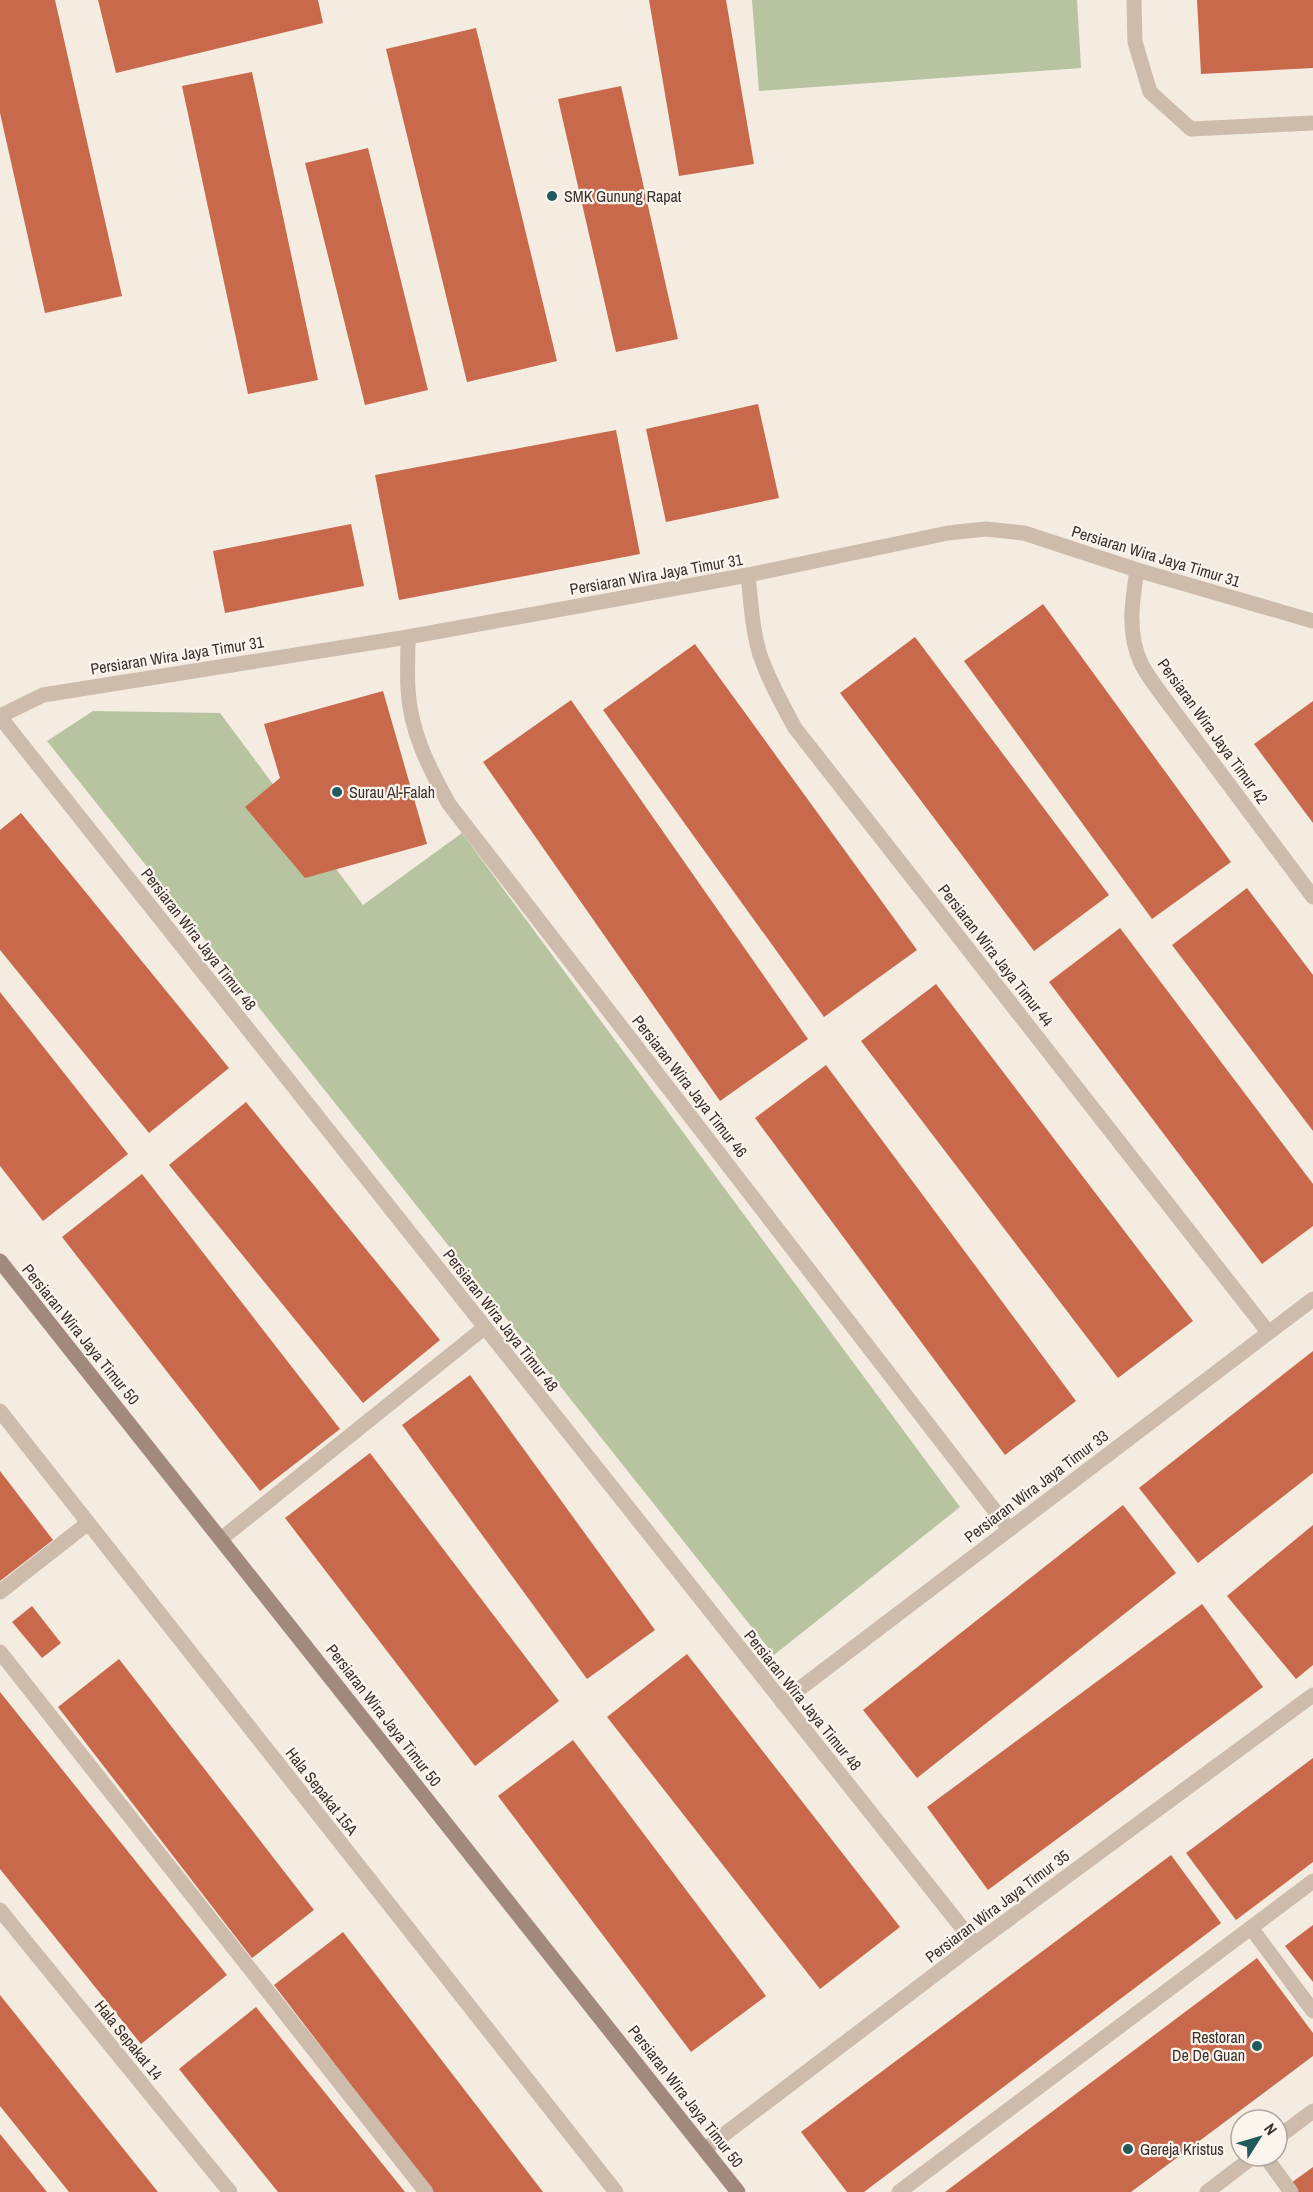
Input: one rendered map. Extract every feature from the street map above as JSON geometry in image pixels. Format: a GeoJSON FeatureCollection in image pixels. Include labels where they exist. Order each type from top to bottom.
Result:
{"type":"FeatureCollection","features":[{"type":"Feature","properties":{"kind":"street"},"geometry":{"type":"LineString","coordinates":[[1134,0],[1135,42],[1150,92],[1191,129],[1313,123]]}},
{"type":"Feature","properties":{"kind":"street","name":"Persiaran Wira Jaya Timur 31"},"geometry":{"type":"LineString","coordinates":[[0,716],[43,695],[408,637],[748,575],[948,533],[986,529],[1024,533],[1137,570],[1313,621]]}},
{"type":"Feature","properties":{"kind":"street","name":"Persiaran Wira Jaya Timur 42"},"geometry":{"type":"LineString","coordinates":[[1137,570],[1131,630],[1141,663],[1162,695],[1313,897]]}},
{"type":"Feature","properties":{"kind":"street","name":"Persiaran Wira Jaya Timur 44"},"geometry":{"type":"LineString","coordinates":[[748,575],[759,653],[772,688],[795,728],[1268,1332]]}},
{"type":"Feature","properties":{"kind":"street","name":"Persiaran Wira Jaya Timur 46"},"geometry":{"type":"LineString","coordinates":[[408,637],[408,691],[414,726],[426,763],[449,804],[1009,1529]]}},
{"type":"Feature","properties":{"kind":"street","name":"Persiaran Wira Jaya Timur 48"},"geometry":{"type":"LineString","coordinates":[[0,716],[975,1944]]}},
{"type":"Feature","properties":{"kind":"street","name":"Persiaran Wira Jaya Timur 50"},"geometry":{"type":"LineString","coordinates":[[0,1261],[738,2192]]}},
{"type":"Feature","properties":{"kind":"street","name":"Persiaran Wira Jaya Timur 33"},"geometry":{"type":"LineString","coordinates":[[782,1702],[1313,1299]]}},
{"type":"Feature","properties":{"kind":"street"},"geometry":{"type":"LineString","coordinates":[[221,1539],[484,1328]]}},
{"type":"Feature","properties":{"kind":"street","name":"Hala Sepakat 15A"},"geometry":{"type":"LineString","coordinates":[[0,1411],[616,2192]]}},
{"type":"Feature","properties":{"kind":"street"},"geometry":{"type":"LineString","coordinates":[[0,1592],[88,1523]]}},
{"type":"Feature","properties":{"kind":"street"},"geometry":{"type":"LineString","coordinates":[[0,1652],[426,2192]]}},
{"type":"Feature","properties":{"kind":"street","name":"Persiaran Wira Jaya Timur 35"},"geometry":{"type":"LineString","coordinates":[[705,2149],[975,1944],[1313,1695]]}},
{"type":"Feature","properties":{"kind":"street"},"geometry":{"type":"LineString","coordinates":[[899,2192],[1313,1881]]}},
{"type":"Feature","properties":{"kind":"street","name":"Hala Sepakat 14"},"geometry":{"type":"LineString","coordinates":[[0,1910],[230,2192]]}},
{"type":"Feature","properties":{"kind":"street"},"geometry":{"type":"LineString","coordinates":[[1251,1928],[1313,2011]]}},
{"type":"Feature","properties":{"kind":"street"},"geometry":{"type":"LineString","coordinates":[[1289,2129],[1313,2111]]}},
{"type":"Feature","properties":{"kind":"street"},"geometry":{"type":"LineString","coordinates":[[1207,2192],[1238,2168]]}},
{"type":"Feature","properties":{"kind":"street"},"geometry":{"type":"LineString","coordinates":[[1274,2168],[1291,2192]]}},
{"type":"Feature","properties":{"kind":"green space"},"geometry":{"type":"Polygon","coordinates":[[[752,0],[1077,0],[1081,68],[759,91],[752,0]]]}},
{"type":"Feature","properties":{"kind":"green space"},"geometry":{"type":"Polygon","coordinates":[[[93,711],[220,713],[363,905],[462,833],[960,1507],[774,1655],[47,741],[93,711]]]}},
{"type":"Feature","properties":{"kind":"building"},"geometry":{"type":"Polygon","coordinates":[[[0,0],[55,0],[122,296],[45,313],[0,113],[0,0]]]}},
{"type":"Feature","properties":{"kind":"building"},"geometry":{"type":"Polygon","coordinates":[[[98,0],[318,0],[323,23],[116,73],[98,0]]]}},
{"type":"Feature","properties":{"kind":"building"},"geometry":{"type":"Polygon","coordinates":[[[649,0],[726,0],[754,164],[679,176],[649,0]]]}},
{"type":"Feature","properties":{"kind":"building"},"geometry":{"type":"Polygon","coordinates":[[[1197,0],[1313,0],[1313,68],[1201,74],[1197,0]]]}},
{"type":"Feature","properties":{"kind":"building"},"geometry":{"type":"Polygon","coordinates":[[[476,28],[557,361],[467,382],[386,49],[476,28]]]}},
{"type":"Feature","properties":{"kind":"building"},"geometry":{"type":"Polygon","coordinates":[[[252,72],[318,380],[248,394],[182,86],[252,72]]]}},
{"type":"Feature","properties":{"kind":"building"},"geometry":{"type":"Polygon","coordinates":[[[621,86],[678,339],[616,352],[558,99],[621,86]]]}},
{"type":"Feature","properties":{"kind":"building"},"geometry":{"type":"Polygon","coordinates":[[[368,148],[428,390],[365,405],[305,163],[368,148]]]}},
{"type":"Feature","properties":{"kind":"building"},"geometry":{"type":"Polygon","coordinates":[[[758,404],[779,498],[666,522],[646,429],[758,404]]]}},
{"type":"Feature","properties":{"kind":"building"},"geometry":{"type":"Polygon","coordinates":[[[616,430],[640,554],[399,600],[375,475],[616,430]]]}},
{"type":"Feature","properties":{"kind":"building"},"geometry":{"type":"Polygon","coordinates":[[[351,524],[364,586],[225,613],[213,551],[351,524]]]}},
{"type":"Feature","properties":{"kind":"building"},"geometry":{"type":"Polygon","coordinates":[[[1043,604],[1231,862],[1152,919],[964,661],[1043,604]]]}},
{"type":"Feature","properties":{"kind":"building"},"geometry":{"type":"Polygon","coordinates":[[[915,637],[1109,895],[1034,951],[840,693],[915,637]]]}},
{"type":"Feature","properties":{"kind":"building"},"geometry":{"type":"Polygon","coordinates":[[[695,644],[917,950],[824,1017],[603,710],[695,644]]]}},
{"type":"Feature","properties":{"kind":"building","name":"Surau Al-Falah"},"geometry":{"type":"Polygon","coordinates":[[[383,691],[427,844],[305,878],[245,807],[280,778],[264,724],[383,691]]]}},
{"type":"Feature","properties":{"kind":"building"},"geometry":{"type":"Polygon","coordinates":[[[571,700],[808,1039],[720,1101],[483,762],[571,700]]]}},
{"type":"Feature","properties":{"kind":"building"},"geometry":{"type":"Polygon","coordinates":[[[1313,701],[1313,823],[1254,744],[1313,701]]]}},
{"type":"Feature","properties":{"kind":"building"},"geometry":{"type":"Polygon","coordinates":[[[21,813],[229,1068],[149,1133],[0,950],[0,830],[21,813]]]}},
{"type":"Feature","properties":{"kind":"building"},"geometry":{"type":"Polygon","coordinates":[[[1247,888],[1313,975],[1313,1131],[1172,945],[1247,888]]]}},
{"type":"Feature","properties":{"kind":"building"},"geometry":{"type":"Polygon","coordinates":[[[1120,928],[1313,1184],[1313,1226],[1262,1264],[1049,982],[1120,928]]]}},
{"type":"Feature","properties":{"kind":"building"},"geometry":{"type":"Polygon","coordinates":[[[936,984],[1193,1321],[1118,1378],[861,1041],[936,984]]]}},
{"type":"Feature","properties":{"kind":"building"},"geometry":{"type":"Polygon","coordinates":[[[0,992],[128,1154],[43,1221],[0,1166],[0,992]]]}},
{"type":"Feature","properties":{"kind":"building"},"geometry":{"type":"Polygon","coordinates":[[[826,1065],[1076,1401],[1005,1455],[755,1118],[826,1065]]]}},
{"type":"Feature","properties":{"kind":"building"},"geometry":{"type":"Polygon","coordinates":[[[246,1102],[440,1340],[363,1403],[169,1165],[246,1102]]]}},
{"type":"Feature","properties":{"kind":"building"},"geometry":{"type":"Polygon","coordinates":[[[142,1174],[340,1429],[260,1491],[62,1237],[142,1174]]]}},
{"type":"Feature","properties":{"kind":"building"},"geometry":{"type":"Polygon","coordinates":[[[1313,1351],[1313,1473],[1198,1563],[1139,1488],[1313,1351]]]}},
{"type":"Feature","properties":{"kind":"building"},"geometry":{"type":"Polygon","coordinates":[[[470,1375],[655,1630],[587,1679],[402,1425],[470,1375]]]}},
{"type":"Feature","properties":{"kind":"building"},"geometry":{"type":"Polygon","coordinates":[[[370,1453],[559,1701],[475,1766],[285,1518],[370,1453]]]}},
{"type":"Feature","properties":{"kind":"building"},"geometry":{"type":"Polygon","coordinates":[[[0,1471],[53,1540],[0,1581],[0,1471]]]}},
{"type":"Feature","properties":{"kind":"building"},"geometry":{"type":"Polygon","coordinates":[[[1123,1505],[1176,1573],[917,1778],[863,1710],[1123,1505]]]}},
{"type":"Feature","properties":{"kind":"building"},"geometry":{"type":"Polygon","coordinates":[[[1313,1525],[1313,1665],[1296,1679],[1227,1596],[1313,1525]]]}},
{"type":"Feature","properties":{"kind":"building"},"geometry":{"type":"Polygon","coordinates":[[[1202,1604],[1263,1687],[988,1890],[927,1807],[1202,1604]]]}},
{"type":"Feature","properties":{"kind":"building"},"geometry":{"type":"Polygon","coordinates":[[[32,1606],[61,1643],[42,1658],[12,1622],[32,1606]]]}},
{"type":"Feature","properties":{"kind":"building"},"geometry":{"type":"Polygon","coordinates":[[[687,1654],[900,1927],[820,1989],[607,1717],[687,1654]]]}},
{"type":"Feature","properties":{"kind":"building"},"geometry":{"type":"Polygon","coordinates":[[[119,1659],[314,1910],[252,1958],[58,1707],[119,1659]]]}},
{"type":"Feature","properties":{"kind":"building"},"geometry":{"type":"Polygon","coordinates":[[[0,1692],[227,1975],[141,2044],[0,1869],[0,1692]]]}},
{"type":"Feature","properties":{"kind":"building"},"geometry":{"type":"Polygon","coordinates":[[[573,1740],[766,1996],[691,2052],[498,1796],[573,1740]]]}},
{"type":"Feature","properties":{"kind":"building"},"geometry":{"type":"Polygon","coordinates":[[[1313,1758],[1313,1862],[1236,1920],[1186,1853],[1313,1758]]]}},
{"type":"Feature","properties":{"kind":"building"},"geometry":{"type":"Polygon","coordinates":[[[1171,1855],[1221,1923],[864,2192],[847,2192],[801,2132],[1171,1855]]]}},
{"type":"Feature","properties":{"kind":"building"},"geometry":{"type":"Polygon","coordinates":[[[1313,1925],[1313,1982],[1285,1946],[1313,1925]]]}},
{"type":"Feature","properties":{"kind":"building"},"geometry":{"type":"Polygon","coordinates":[[[343,1932],[543,2192],[433,2192],[274,1985],[343,1932]]]}},
{"type":"Feature","properties":{"kind":"building"},"geometry":{"type":"Polygon","coordinates":[[[1257,1958],[1313,2033],[1313,2056],[1243,2108],[1229,2108],[1229,2119],[1131,2192],[945,2192],[1257,1958]]]}},
{"type":"Feature","properties":{"kind":"building"},"geometry":{"type":"Polygon","coordinates":[[[0,1995],[158,2192],[69,2192],[0,2106],[0,1995]]]}},
{"type":"Feature","properties":{"kind":"building"},"geometry":{"type":"Polygon","coordinates":[[[256,2007],[405,2192],[278,2192],[179,2069],[256,2007]]]}},
{"type":"Feature","properties":{"kind":"building"},"geometry":{"type":"Polygon","coordinates":[[[0,2134],[47,2192],[0,2192],[0,2134]]]}},
{"type":"Feature","properties":{"kind":"building"},"geometry":{"type":"Polygon","coordinates":[[[1313,2167],[1313,2192],[1297,2192],[1291,2183],[1313,2167]]]}},
{"type":"Feature","properties":{"kind":"place","name":"SMK Gunung Rapat"},"geometry":{"type":"Point","coordinates":[552,196]}},
{"type":"Feature","properties":{"kind":"place","name":"Surau Al-Falah"},"geometry":{"type":"Point","coordinates":[337,792]}},
{"type":"Feature","properties":{"kind":"place","name":"Restoran De De Guan"},"geometry":{"type":"Point","coordinates":[1257,2046]}},
{"type":"Feature","properties":{"kind":"place","name":"Gereja Kristus"},"geometry":{"type":"Point","coordinates":[1128,2149]}}]}
